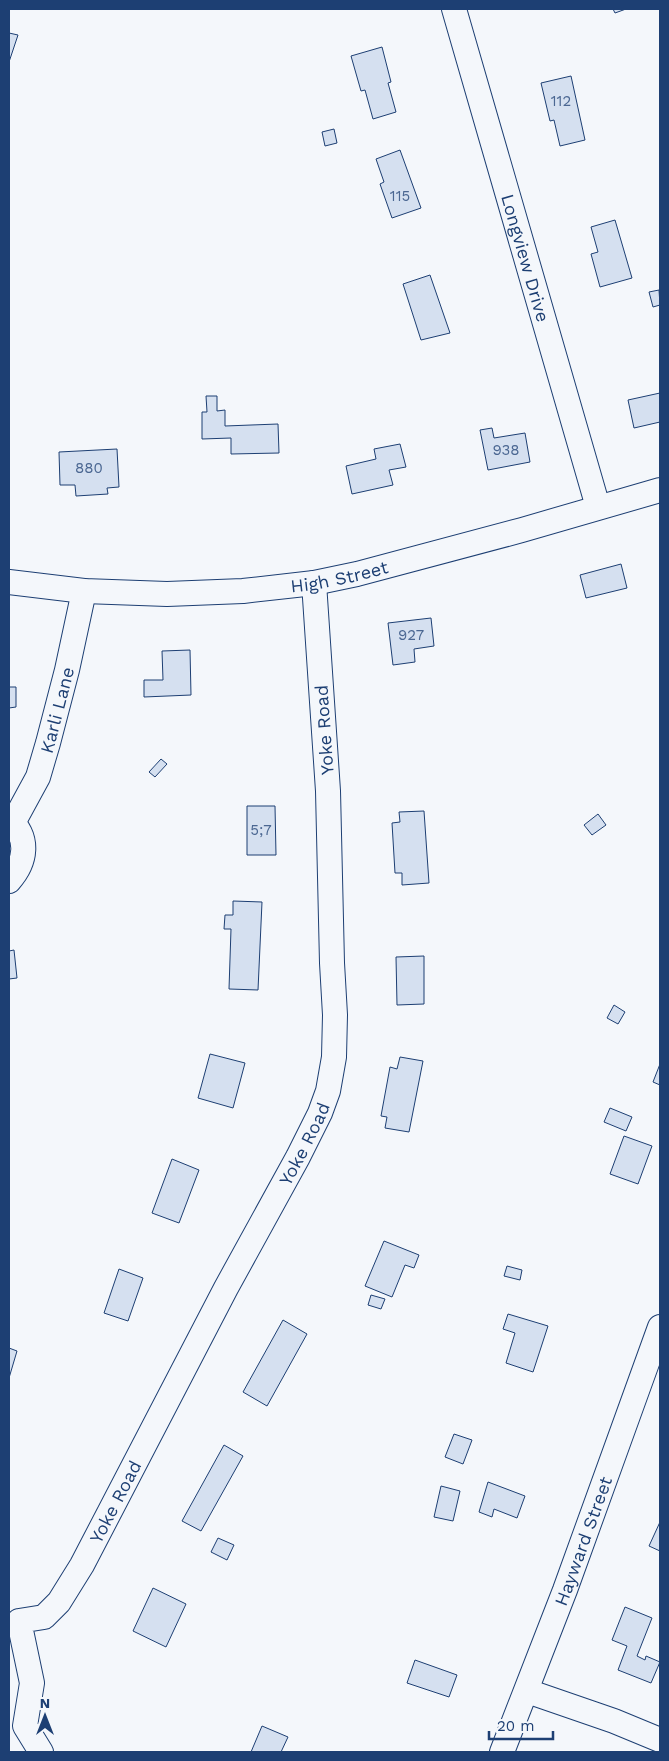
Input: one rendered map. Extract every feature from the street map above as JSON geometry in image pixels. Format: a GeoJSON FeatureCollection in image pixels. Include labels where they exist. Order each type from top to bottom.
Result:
{"type":"FeatureCollection","features":[{"type":"Feature","properties":{"kind":"street","name":"Longview Drive"},"geometry":{"type":"LineString","coordinates":[[454,9],[598,507]]}},
{"type":"Feature","properties":{"kind":"street","name":"High Street"},"geometry":{"type":"LineString","coordinates":[[9,582],[125,594],[208,593],[314,583],[357,574],[522,530],[660,490]]}},
{"type":"Feature","properties":{"kind":"street","name":"Yoke Road"},"geometry":{"type":"LineString","coordinates":[[41,1752],[25,1726],[32,1683],[18,1622],[44,1616],[59,1602],[82,1565],[230,1280],[298,1158],[320,1113],[328,1091],[334,1058],[336,1015],[332,963],[328,791],[314,583]]}},
{"type":"Feature","properties":{"kind":"street","name":"Karli Lane"},"geometry":{"type":"LineString","coordinates":[[9,881],[17,872],[22,860],[24,847],[21,834],[11,821],[38,777],[46,752],[67,670],[84,591]]}},
{"type":"Feature","properties":{"kind":"street","name":"Hayward Street"},"geometry":{"type":"LineString","coordinates":[[502,1752],[568,1582],[660,1327]]}},
{"type":"Feature","properties":{"kind":"street"},"geometry":{"type":"LineString","coordinates":[[526,1690],[614,1721],[660,1740]]}},
{"type":"Feature","properties":{"kind":"building"},"geometry":{"type":"Polygon","coordinates":[[[613,9],[626,9],[615,13],[613,9]]]}},
{"type":"Feature","properties":{"kind":"building"},"geometry":{"type":"Polygon","coordinates":[[[9,33],[18,35],[9,62],[9,33]]]}},
{"type":"Feature","properties":{"kind":"building"},"geometry":{"type":"Polygon","coordinates":[[[382,47],[391,82],[388,83],[396,112],[373,119],[365,90],[361,91],[351,56],[382,47]]]}},
{"type":"Feature","properties":{"kind":"building"},"geometry":{"type":"Polygon","coordinates":[[[571,76],[585,140],[560,146],[554,120],[550,121],[541,83],[571,76]]]}},
{"type":"Feature","properties":{"kind":"building"},"geometry":{"type":"Polygon","coordinates":[[[334,129],[337,143],[325,146],[322,132],[334,129]]]}},
{"type":"Feature","properties":{"kind":"building"},"geometry":{"type":"Polygon","coordinates":[[[400,150],[421,208],[392,218],[380,184],[384,182],[376,159],[400,150]]]}},
{"type":"Feature","properties":{"kind":"building"},"geometry":{"type":"Polygon","coordinates":[[[615,220],[632,278],[600,287],[591,254],[598,252],[591,227],[615,220]]]}},
{"type":"Feature","properties":{"kind":"building"},"geometry":{"type":"Polygon","coordinates":[[[430,275],[450,333],[421,340],[403,284],[430,275]]]}},
{"type":"Feature","properties":{"kind":"building"},"geometry":{"type":"Polygon","coordinates":[[[659,290],[660,305],[653,307],[649,292],[659,290]]]}},
{"type":"Feature","properties":{"kind":"building"},"geometry":{"type":"Polygon","coordinates":[[[660,393],[660,422],[634,428],[628,400],[660,393]]]}},
{"type":"Feature","properties":{"kind":"building"},"geometry":{"type":"Polygon","coordinates":[[[206,396],[217,396],[217,411],[225,410],[225,426],[278,424],[279,453],[231,454],[231,438],[202,439],[202,412],[207,412],[206,396]]]}},
{"type":"Feature","properties":{"kind":"building"},"geometry":{"type":"Polygon","coordinates":[[[492,428],[494,438],[525,433],[530,462],[488,470],[480,430],[492,428]]]}},
{"type":"Feature","properties":{"kind":"building"},"geometry":{"type":"Polygon","coordinates":[[[400,444],[406,467],[389,470],[393,485],[352,494],[346,466],[376,459],[374,449],[400,444]]]}},
{"type":"Feature","properties":{"kind":"building"},"geometry":{"type":"Polygon","coordinates":[[[117,449],[119,487],[107,488],[108,494],[76,496],[75,485],[60,485],[59,452],[117,449]]]}},
{"type":"Feature","properties":{"kind":"building"},"geometry":{"type":"Polygon","coordinates":[[[621,564],[627,588],[586,598],[580,575],[621,564]]]}},
{"type":"Feature","properties":{"kind":"building"},"geometry":{"type":"Polygon","coordinates":[[[431,618],[434,646],[414,649],[415,662],[393,665],[388,623],[431,618]]]}},
{"type":"Feature","properties":{"kind":"building"},"geometry":{"type":"Polygon","coordinates":[[[190,650],[191,695],[144,697],[144,680],[163,680],[162,651],[190,650]]]}},
{"type":"Feature","properties":{"kind":"building"},"geometry":{"type":"Polygon","coordinates":[[[9,687],[16,687],[16,707],[9,708],[9,687]]]}},
{"type":"Feature","properties":{"kind":"building"},"geometry":{"type":"Polygon","coordinates":[[[161,759],[167,764],[155,777],[149,772],[161,759]]]}},
{"type":"Feature","properties":{"kind":"building"},"geometry":{"type":"Polygon","coordinates":[[[247,806],[275,806],[276,855],[247,855],[247,806]]]}},
{"type":"Feature","properties":{"kind":"building"},"geometry":{"type":"Polygon","coordinates":[[[424,811],[429,883],[402,885],[402,873],[395,873],[392,823],[400,822],[399,812],[424,811]]]}},
{"type":"Feature","properties":{"kind":"building"},"geometry":{"type":"Polygon","coordinates":[[[598,814],[606,825],[592,835],[584,825],[598,814]]]}},
{"type":"Feature","properties":{"kind":"building"},"geometry":{"type":"Polygon","coordinates":[[[233,901],[262,902],[258,990],[229,989],[231,929],[224,929],[225,915],[233,915],[233,901]]]}},
{"type":"Feature","properties":{"kind":"building"},"geometry":{"type":"Polygon","coordinates":[[[14,950],[17,978],[9,979],[9,951],[14,950]]]}},
{"type":"Feature","properties":{"kind":"building"},"geometry":{"type":"Polygon","coordinates":[[[424,956],[424,1004],[397,1005],[396,957],[424,956]]]}},
{"type":"Feature","properties":{"kind":"building"},"geometry":{"type":"Polygon","coordinates":[[[614,1005],[625,1012],[618,1024],[607,1018],[614,1005]]]}},
{"type":"Feature","properties":{"kind":"building"},"geometry":{"type":"Polygon","coordinates":[[[210,1054],[245,1063],[233,1108],[198,1098],[210,1054]]]}},
{"type":"Feature","properties":{"kind":"building"},"geometry":{"type":"Polygon","coordinates":[[[400,1057],[423,1061],[409,1132],[385,1128],[387,1117],[381,1116],[390,1067],[397,1069],[400,1057]]]}},
{"type":"Feature","properties":{"kind":"building"},"geometry":{"type":"Polygon","coordinates":[[[660,1064],[660,1085],[653,1082],[660,1064]]]}},
{"type":"Feature","properties":{"kind":"building"},"geometry":{"type":"Polygon","coordinates":[[[610,1108],[632,1117],[626,1131],[604,1122],[610,1108]]]}},
{"type":"Feature","properties":{"kind":"building"},"geometry":{"type":"Polygon","coordinates":[[[624,1136],[652,1146],[638,1184],[610,1174],[624,1136]]]}},
{"type":"Feature","properties":{"kind":"building"},"geometry":{"type":"Polygon","coordinates":[[[172,1159],[199,1170],[179,1223],[152,1213],[172,1159]]]}},
{"type":"Feature","properties":{"kind":"building"},"geometry":{"type":"Polygon","coordinates":[[[384,1241],[419,1255],[414,1268],[405,1265],[392,1297],[365,1286],[384,1241]]]}},
{"type":"Feature","properties":{"kind":"building"},"geometry":{"type":"Polygon","coordinates":[[[507,1266],[522,1270],[520,1280],[504,1276],[507,1266]]]}},
{"type":"Feature","properties":{"kind":"building"},"geometry":{"type":"Polygon","coordinates":[[[119,1269],[143,1278],[128,1321],[104,1313],[119,1269]]]}},
{"type":"Feature","properties":{"kind":"building"},"geometry":{"type":"Polygon","coordinates":[[[371,1295],[385,1299],[381,1309],[368,1305],[371,1295]]]}},
{"type":"Feature","properties":{"kind":"building"},"geometry":{"type":"Polygon","coordinates":[[[508,1314],[548,1326],[533,1372],[506,1363],[515,1333],[503,1329],[508,1314]]]}},
{"type":"Feature","properties":{"kind":"building"},"geometry":{"type":"Polygon","coordinates":[[[283,1320],[307,1334],[267,1406],[243,1392],[283,1320]]]}},
{"type":"Feature","properties":{"kind":"building"},"geometry":{"type":"Polygon","coordinates":[[[9,1348],[17,1351],[9,1378],[9,1348]]]}},
{"type":"Feature","properties":{"kind":"building"},"geometry":{"type":"Polygon","coordinates":[[[454,1434],[472,1440],[463,1464],[445,1457],[454,1434]]]}},
{"type":"Feature","properties":{"kind":"building"},"geometry":{"type":"Polygon","coordinates":[[[224,1445],[243,1456],[201,1531],[182,1521],[224,1445]]]}},
{"type":"Feature","properties":{"kind":"building"},"geometry":{"type":"Polygon","coordinates":[[[488,1482],[525,1496],[517,1518],[494,1509],[492,1517],[479,1512],[488,1482]]]}},
{"type":"Feature","properties":{"kind":"building"},"geometry":{"type":"Polygon","coordinates":[[[441,1486],[460,1491],[453,1521],[434,1517],[441,1486]]]}},
{"type":"Feature","properties":{"kind":"building"},"geometry":{"type":"Polygon","coordinates":[[[660,1522],[660,1551],[649,1546],[660,1522]]]}},
{"type":"Feature","properties":{"kind":"building"},"geometry":{"type":"Polygon","coordinates":[[[218,1538],[234,1545],[227,1560],[211,1552],[218,1538]]]}},
{"type":"Feature","properties":{"kind":"building"},"geometry":{"type":"Polygon","coordinates":[[[153,1588],[186,1604],[166,1647],[133,1631],[153,1588]]]}},
{"type":"Feature","properties":{"kind":"building"},"geometry":{"type":"Polygon","coordinates":[[[625,1607],[652,1618],[637,1656],[645,1660],[646,1656],[660,1662],[651,1683],[618,1670],[627,1646],[612,1640],[625,1607]]]}},
{"type":"Feature","properties":{"kind":"building"},"geometry":{"type":"Polygon","coordinates":[[[415,1660],[457,1675],[449,1697],[407,1683],[415,1660]]]}},
{"type":"Feature","properties":{"kind":"building"},"geometry":{"type":"Polygon","coordinates":[[[262,1726],[288,1737],[281,1752],[251,1752],[262,1726]]]}}]}
